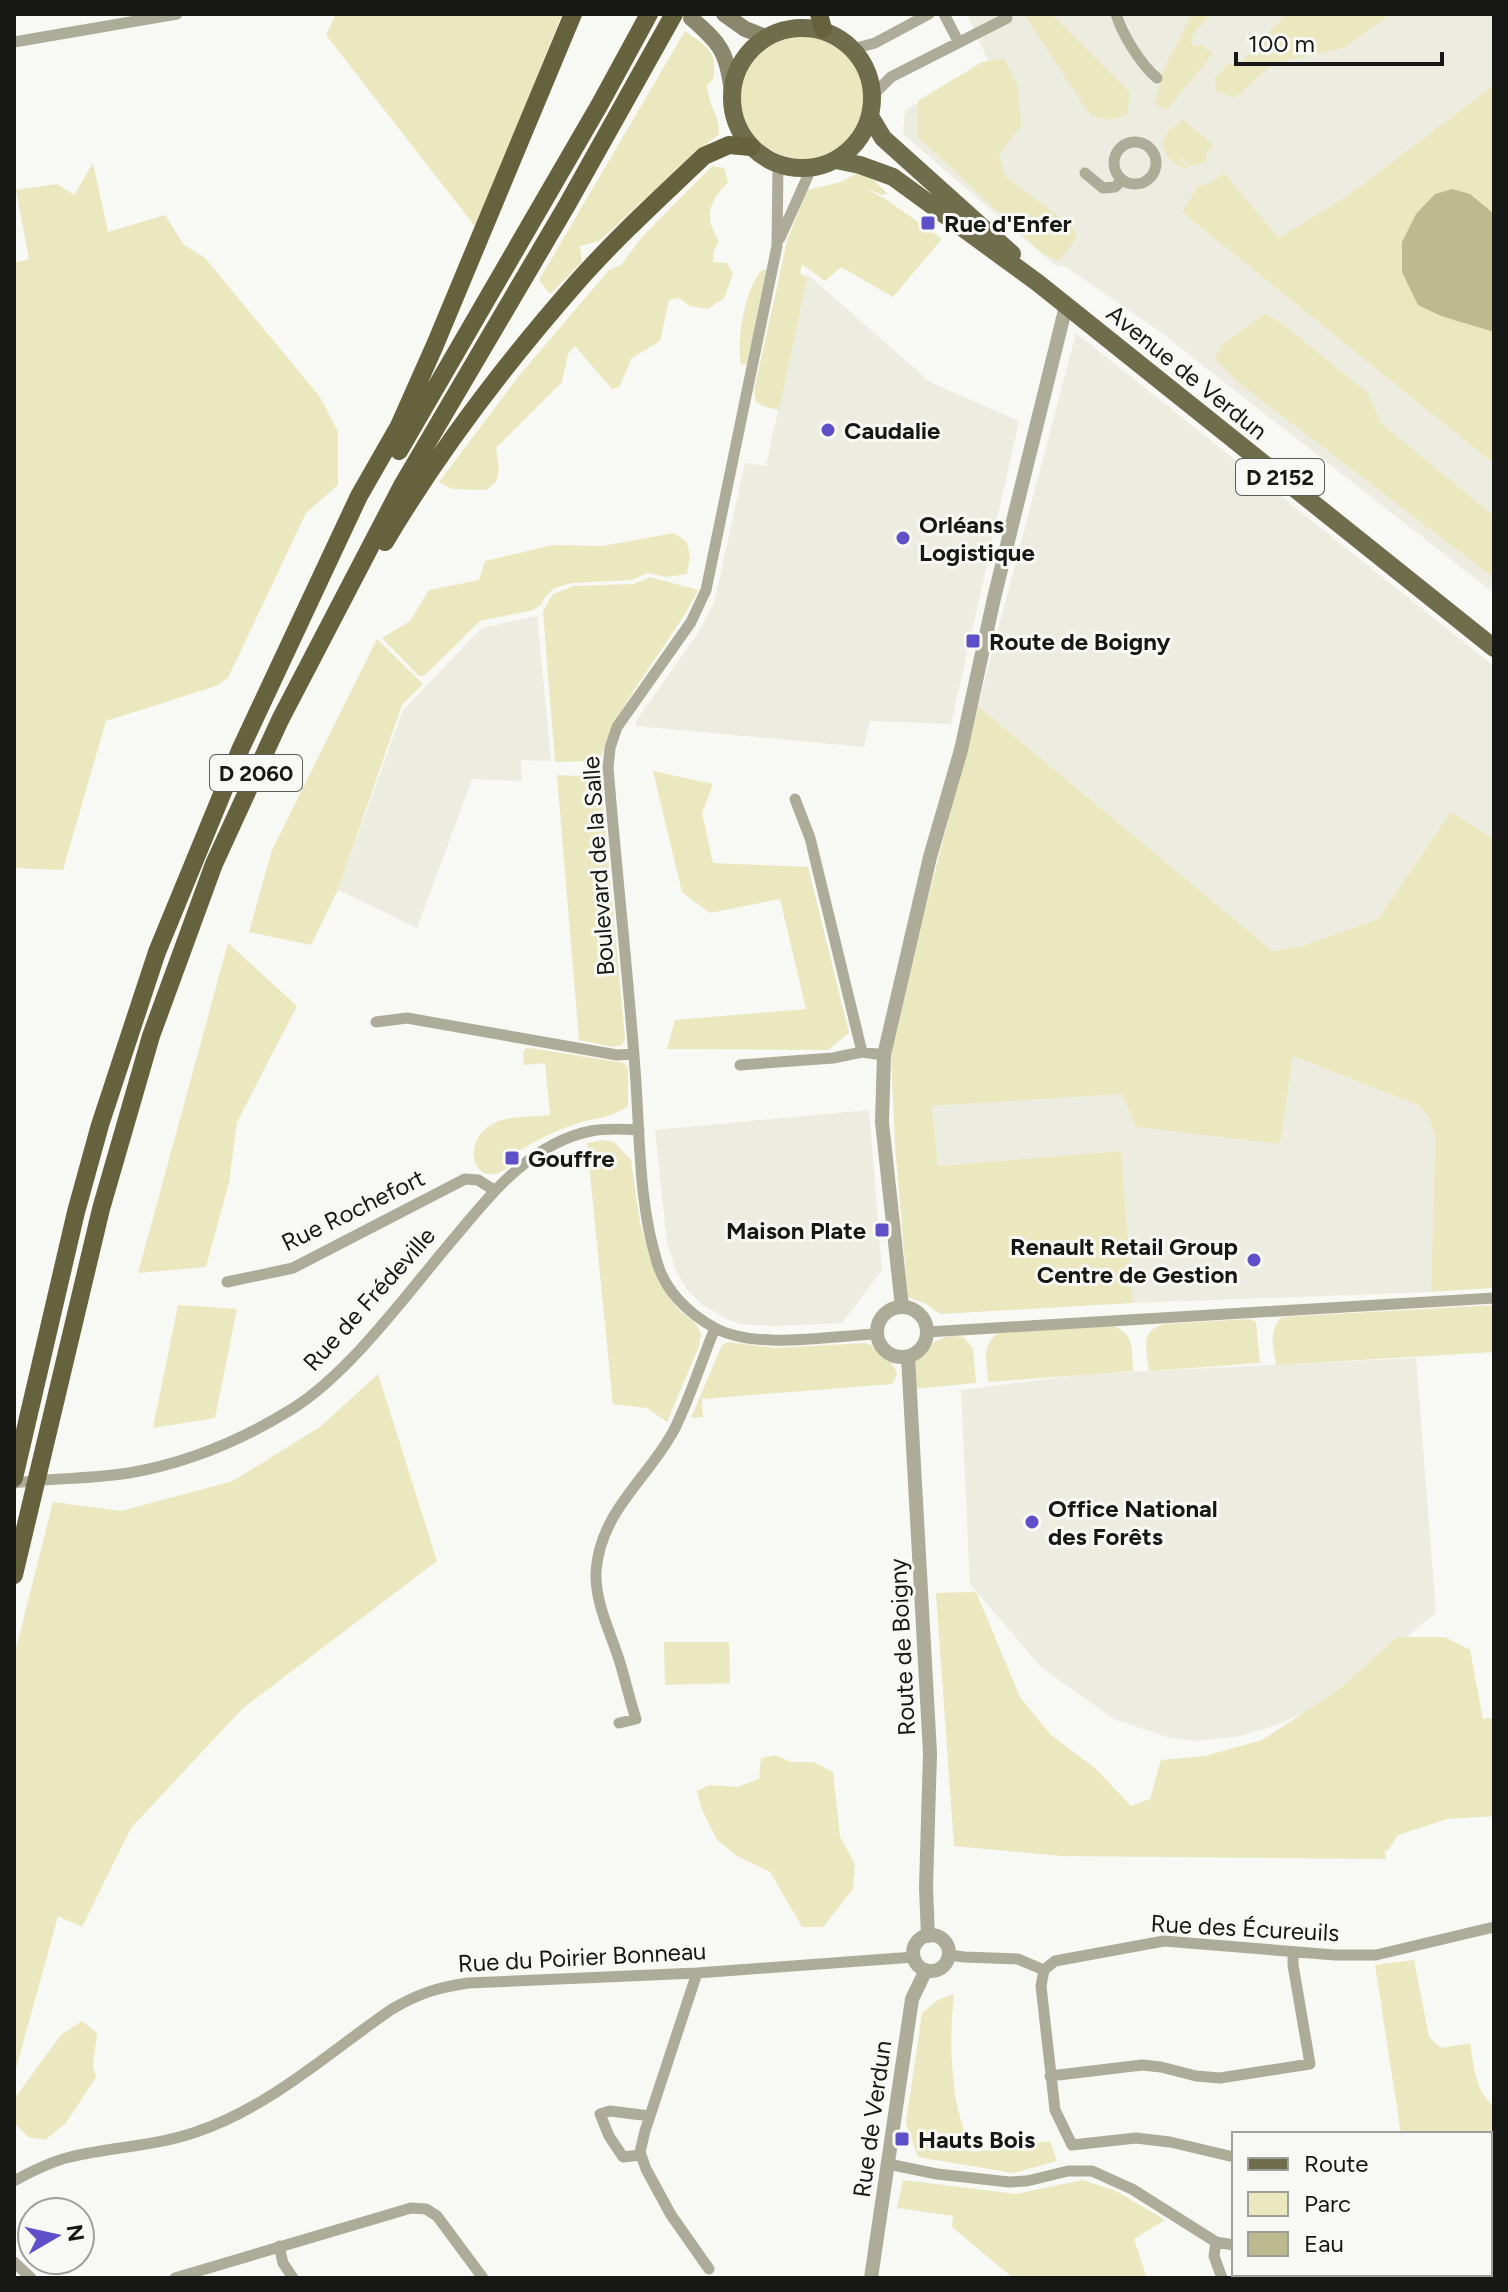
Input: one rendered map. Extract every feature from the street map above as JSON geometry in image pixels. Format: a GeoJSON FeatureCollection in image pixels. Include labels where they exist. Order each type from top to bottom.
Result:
{"type":"FeatureCollection","features":[{"type":"Feature","properties":{"kind":"highway"},"geometry":{"type":"LineString","coordinates":[[281,663],[359,496],[399,426],[573,14]]}},
{"type":"Feature","properties":{"kind":"highway","name":"D 2060"},"geometry":{"type":"LineString","coordinates":[[14,1575],[101,1209],[151,1036],[214,864],[280,720],[403,484],[552,231],[660,37],[682,16]]}},
{"type":"Feature","properties":{"kind":"highway","name":"D 2060"},"geometry":{"type":"LineString","coordinates":[[14,1480],[76,1212],[128,1034],[157,952],[241,748],[281,663],[350,537],[600,104],[646,18]]}},
{"type":"Feature","properties":{"kind":"highway"},"geometry":{"type":"LineString","coordinates":[[328,626],[494,380],[579,280],[704,156],[729,145],[751,147]]}},
{"type":"Feature","properties":{"kind":"main road"},"geometry":{"type":"LineString","coordinates":[[724,14],[745,29],[766,37]]}},
{"type":"Feature","properties":{"kind":"main road"},"geometry":{"type":"LineString","coordinates":[[682,16],[721,48],[729,67],[733,112],[736,121],[751,147],[763,157],[778,165],[811,169],[836,160],[856,144],[871,118],[873,95],[867,70],[853,49],[821,22],[766,37],[748,53],[737,71],[732,92]]}},
{"type":"Feature","properties":{"kind":"main road","name":"Avenue de Verdun"},"geometry":{"type":"LineString","coordinates":[[871,118],[883,138],[1002,243],[1038,283]]}},
{"type":"Feature","properties":{"kind":"main road","name":"Avenue de Verdun"},"geometry":{"type":"LineString","coordinates":[[836,160],[893,177],[1038,283],[1494,648]]}},
{"type":"Feature","properties":{"kind":"street"},"geometry":{"type":"LineString","coordinates":[[14,42],[177,14]]}},
{"type":"Feature","properties":{"kind":"street"},"geometry":{"type":"LineString","coordinates":[[853,49],[875,43],[929,14]]}},
{"type":"Feature","properties":{"kind":"street"},"geometry":{"type":"LineString","coordinates":[[944,14],[958,41]]}},
{"type":"Feature","properties":{"kind":"street"},"geometry":{"type":"LineString","coordinates":[[1116,14],[1119,24],[1149,71],[1157,78]]}},
{"type":"Feature","properties":{"kind":"street"},"geometry":{"type":"LineString","coordinates":[[873,95],[891,77],[1007,18]]}},
{"type":"Feature","properties":{"kind":"street","name":"Boulevard de la Salle"},"geometry":{"type":"LineString","coordinates":[[778,165],[777,246],[706,590],[691,622],[617,727],[608,768],[639,1130],[649,1227],[657,1264],[669,1287],[685,1307],[715,1328],[743,1339],[877,1334]]}},
{"type":"Feature","properties":{"kind":"street","name":"Boulevard de la Salle"},"geometry":{"type":"LineString","coordinates":[[777,246],[811,169]]}},
{"type":"Feature","properties":{"kind":"street"},"geometry":{"type":"LineString","coordinates":[[1085,173],[1103,188],[1115,187],[1122,180]]}},
{"type":"Feature","properties":{"kind":"street"},"geometry":{"type":"LineString","coordinates":[[902,1307],[882,1122],[884,1055],[930,857],[961,750],[994,598],[1066,306]]}},
{"type":"Feature","properties":{"kind":"street"},"geometry":{"type":"LineString","coordinates":[[795,799],[810,838],[862,1052]]}},
{"type":"Feature","properties":{"kind":"street"},"geometry":{"type":"LineString","coordinates":[[376,1022],[407,1018],[617,1055],[634,1054]]}},
{"type":"Feature","properties":{"kind":"street"},"geometry":{"type":"LineString","coordinates":[[740,1065],[833,1058],[862,1052],[884,1055]]}},
{"type":"Feature","properties":{"kind":"street","name":"Rue de Frédeville"},"geometry":{"type":"LineString","coordinates":[[14,1480],[82,1478],[179,1462],[230,1443],[294,1408],[358,1351],[494,1190],[538,1153],[590,1131],[639,1130]]}},
{"type":"Feature","properties":{"kind":"street","name":"Rue Rochefort"},"geometry":{"type":"LineString","coordinates":[[227,1282],[293,1268],[465,1179],[478,1180],[494,1190]]}},
{"type":"Feature","properties":{"kind":"street"},"geometry":{"type":"LineString","coordinates":[[927,1332],[1494,1298]]}},
{"type":"Feature","properties":{"kind":"street"},"geometry":{"type":"LineString","coordinates":[[902,1307],[922,1317],[927,1332],[920,1350],[908,1357],[895,1357],[888,1353],[877,1334],[878,1326],[887,1312],[902,1307]]}},
{"type":"Feature","properties":{"kind":"street"},"geometry":{"type":"LineString","coordinates":[[619,1723],[636,1719],[600,1608],[596,1573],[602,1547],[613,1515],[661,1453],[675,1428],[715,1328]]}},
{"type":"Feature","properties":{"kind":"street","name":"Route de Boigny"},"geometry":{"type":"LineString","coordinates":[[908,1357],[930,1753],[926,1888],[928,1936]]}},
{"type":"Feature","properties":{"kind":"street","name":"Rue des Écureuils"},"geometry":{"type":"LineString","coordinates":[[1044,1970],[1055,1961],[1154,1942],[1376,1955],[1494,1927]]}},
{"type":"Feature","properties":{"kind":"street"},"geometry":{"type":"LineString","coordinates":[[928,1936],[946,1943],[949,1955],[943,1966],[932,1971],[918,1965],[914,1957],[918,1942],[928,1936]]}},
{"type":"Feature","properties":{"kind":"street"},"geometry":{"type":"LineString","coordinates":[[1050,2076],[1142,2065],[1220,2078],[1310,2064],[1293,1952]]}},
{"type":"Feature","properties":{"kind":"street"},"geometry":{"type":"LineString","coordinates":[[949,1955],[1018,1959],[1044,1970],[1041,1986],[1055,2110],[1072,2145],[1136,2138],[1170,2142],[1232,2157]]}},
{"type":"Feature","properties":{"kind":"street","name":"Rue du Poirier Bonneau"},"geometry":{"type":"LineString","coordinates":[[14,2181],[68,2157],[175,2138],[235,2117],[259,2104],[392,2009],[428,1991],[468,1983],[697,1973],[914,1957]]}},
{"type":"Feature","properties":{"kind":"street","name":"Rue de Verdun"},"geometry":{"type":"LineString","coordinates":[[871,2278],[912,1999],[926,1970]]}},
{"type":"Feature","properties":{"kind":"street"},"geometry":{"type":"LineString","coordinates":[[697,1973],[645,2131],[641,2155],[671,2215],[709,2269]]}},
{"type":"Feature","properties":{"kind":"street"},"geometry":{"type":"LineString","coordinates":[[641,2155],[623,2157],[609,2136],[600,2114],[610,2111],[650,2116]]}},
{"type":"Feature","properties":{"kind":"street"},"geometry":{"type":"LineString","coordinates":[[888,2164],[937,2174],[1009,2182],[1068,2171],[1092,2171],[1132,2189],[1216,2242],[1232,2245]]}},
{"type":"Feature","properties":{"kind":"street"},"geometry":{"type":"LineString","coordinates":[[175,2278],[411,2208],[426,2209],[437,2216],[483,2278]]}},
{"type":"Feature","properties":{"kind":"street"},"geometry":{"type":"LineString","coordinates":[[1216,2242],[1214,2256],[1222,2278]]}},
{"type":"Feature","properties":{"kind":"street"},"geometry":{"type":"LineString","coordinates":[[279,2246],[283,2263],[293,2278]]}},
{"type":"Feature","properties":{"kind":"street"},"geometry":{"type":"LineString","coordinates":[[14,2262],[31,2278]]}},
{"type":"Feature","properties":{"kind":"shaded area"},"geometry":{"type":"Polygon","coordinates":[[[967,14],[1494,14],[1494,593],[1159,331],[1066,267],[1056,266],[903,134],[905,110],[990,65],[967,14]]]}},
{"type":"Feature","properties":{"kind":"shaded area"},"geometry":{"type":"Polygon","coordinates":[[[807,274],[930,382],[1019,421],[951,724],[870,721],[864,747],[636,726],[636,721],[698,633],[714,603],[745,463],[766,466],[807,274]]]}},
{"type":"Feature","properties":{"kind":"shaded area"},"geometry":{"type":"Polygon","coordinates":[[[1076,333],[1494,666],[1494,839],[1451,812],[1378,919],[1302,946],[1273,951],[978,706],[1076,333]]]}},
{"type":"Feature","properties":{"kind":"shaded area"},"geometry":{"type":"Polygon","coordinates":[[[537,616],[551,761],[521,760],[522,781],[472,779],[417,928],[338,890],[403,710],[482,628],[537,616]]]}},
{"type":"Feature","properties":{"kind":"shaded area"},"geometry":{"type":"Polygon","coordinates":[[[1293,1056],[1420,1106],[1429,1118],[1435,1138],[1431,1292],[1133,1303],[1121,1151],[938,1166],[932,1106],[1123,1094],[1280,1144],[1293,1056]]]}},
{"type":"Feature","properties":{"kind":"shaded area"},"geometry":{"type":"Polygon","coordinates":[[[869,1110],[882,1270],[842,1323],[742,1324],[704,1306],[687,1290],[677,1273],[667,1243],[655,1130],[869,1110]]]}},
{"type":"Feature","properties":{"kind":"shaded area"},"geometry":{"type":"Polygon","coordinates":[[[1416,1358],[1436,1613],[1320,1706],[1241,1736],[1197,1741],[1170,1738],[1114,1719],[1041,1667],[970,1584],[961,1390],[1088,1374],[1416,1358]]]}},
{"type":"Feature","properties":{"kind":"green space"},"geometry":{"type":"Polygon","coordinates":[[[336,14],[562,14],[477,229],[326,35],[336,14]]]}},
{"type":"Feature","properties":{"kind":"green space"},"geometry":{"type":"Polygon","coordinates":[[[1024,14],[1052,14],[1130,92],[1127,115],[1109,120],[1091,116],[1024,14]]]}},
{"type":"Feature","properties":{"kind":"green space"},"geometry":{"type":"Polygon","coordinates":[[[1192,14],[1211,14],[1194,33],[1191,42],[1193,46],[1202,45],[1213,54],[1167,110],[1155,105],[1163,71],[1192,14]]]}},
{"type":"Feature","properties":{"kind":"green space"},"geometry":{"type":"Polygon","coordinates":[[[1286,14],[1391,14],[1344,48],[1274,63],[1235,98],[1216,91],[1215,78],[1228,64],[1239,65],[1286,14]]]}},
{"type":"Feature","properties":{"kind":"green space"},"geometry":{"type":"Polygon","coordinates":[[[685,31],[709,50],[714,62],[713,80],[707,85],[719,134],[599,241],[580,246],[582,262],[550,294],[539,280],[685,31]]]}},
{"type":"Feature","properties":{"kind":"green space"},"geometry":{"type":"Polygon","coordinates":[[[803,33],[827,38],[847,52],[861,72],[866,96],[861,120],[847,140],[827,154],[803,159],[779,154],[759,140],[745,120],[740,96],[745,72],[759,52],[779,38],[803,33]]]}},
{"type":"Feature","properties":{"kind":"green space"},"geometry":{"type":"Polygon","coordinates":[[[1004,58],[1018,85],[1021,126],[999,155],[1005,176],[1073,227],[1076,238],[1059,261],[1043,254],[918,137],[918,101],[982,62],[1004,58]]]}},
{"type":"Feature","properties":{"kind":"green space"},"geometry":{"type":"Polygon","coordinates":[[[1494,85],[1494,464],[1182,212],[1197,187],[1211,183],[1223,173],[1221,169],[1279,238],[1350,194],[1494,85]]]}},
{"type":"Feature","properties":{"kind":"green space"},"geometry":{"type":"Polygon","coordinates":[[[1182,119],[1214,145],[1206,154],[1206,161],[1190,167],[1180,155],[1188,167],[1185,168],[1172,161],[1164,145],[1168,132],[1182,119]]]}},
{"type":"Feature","properties":{"kind":"green space"},"geometry":{"type":"Polygon","coordinates":[[[93,163],[108,232],[165,215],[184,245],[205,258],[320,397],[338,432],[338,485],[306,513],[228,678],[216,686],[106,721],[63,870],[14,868],[14,263],[29,259],[16,190],[57,184],[74,195],[93,163]]]}},
{"type":"Feature","properties":{"kind":"green space"},"geometry":{"type":"Polygon","coordinates":[[[712,166],[724,168],[728,182],[716,196],[710,210],[711,224],[719,241],[713,262],[727,263],[733,274],[724,298],[708,309],[690,306],[679,298],[669,300],[660,341],[632,358],[619,387],[612,389],[575,346],[568,354],[562,382],[496,448],[499,468],[496,482],[486,490],[452,489],[439,482],[518,377],[609,270],[621,265],[643,236],[712,166]]]}},
{"type":"Feature","properties":{"kind":"green space"},"geometry":{"type":"Polygon","coordinates":[[[857,173],[870,177],[888,194],[882,195],[863,187],[942,239],[893,297],[841,267],[825,281],[802,264],[800,273],[807,278],[779,410],[765,407],[756,402],[754,391],[787,241],[807,190],[841,182],[857,173]]]}},
{"type":"Feature","properties":{"kind":"green space"},"geometry":{"type":"Polygon","coordinates":[[[767,269],[747,364],[741,365],[740,342],[746,302],[755,279],[767,269]]]}},
{"type":"Feature","properties":{"kind":"green space"},"geometry":{"type":"Polygon","coordinates":[[[1264,314],[1282,323],[1368,393],[1381,423],[1494,516],[1494,578],[1239,383],[1215,359],[1223,344],[1264,314]]]}},
{"type":"Feature","properties":{"kind":"green space"},"geometry":{"type":"Polygon","coordinates":[[[674,533],[687,542],[690,557],[687,574],[667,577],[647,573],[632,580],[572,583],[554,588],[533,610],[480,621],[424,676],[419,676],[382,638],[410,621],[429,590],[479,580],[485,561],[553,545],[602,546],[674,533]]]}},
{"type":"Feature","properties":{"kind":"green space"},"geometry":{"type":"Polygon","coordinates":[[[650,577],[698,590],[633,692],[601,757],[596,761],[555,762],[543,611],[553,594],[574,586],[634,584],[650,577]]]}},
{"type":"Feature","properties":{"kind":"green space"},"geometry":{"type":"Polygon","coordinates":[[[377,639],[423,684],[402,705],[338,890],[311,945],[249,932],[272,850],[377,639]]]}},
{"type":"Feature","properties":{"kind":"green space"},"geometry":{"type":"Polygon","coordinates":[[[978,706],[1273,951],[1302,946],[1378,919],[1451,812],[1494,839],[1494,1288],[1431,1292],[1435,1138],[1429,1118],[1420,1106],[1293,1056],[1280,1144],[1136,1127],[1122,1094],[932,1106],[938,1166],[1121,1151],[1133,1303],[940,1314],[908,1297],[891,1055],[978,706]]]}},
{"type":"Feature","properties":{"kind":"green space"},"geometry":{"type":"Polygon","coordinates":[[[653,771],[713,784],[702,813],[713,863],[808,867],[849,1033],[828,1050],[667,1049],[675,1020],[806,1009],[780,899],[710,913],[682,892],[653,771]]]}},
{"type":"Feature","properties":{"kind":"green space"},"geometry":{"type":"Polygon","coordinates":[[[557,775],[598,777],[601,782],[625,1038],[622,1045],[613,1047],[579,1040],[557,775]]]}},
{"type":"Feature","properties":{"kind":"green space"},"geometry":{"type":"Polygon","coordinates":[[[228,943],[297,1006],[237,1122],[229,1182],[206,1267],[138,1273],[228,943]]]}},
{"type":"Feature","properties":{"kind":"green space"},"geometry":{"type":"Polygon","coordinates":[[[530,1048],[624,1063],[628,1068],[628,1106],[545,1137],[507,1160],[511,1165],[498,1173],[488,1174],[480,1170],[474,1151],[485,1129],[504,1119],[550,1115],[545,1063],[524,1065],[523,1053],[530,1048]]]}},
{"type":"Feature","properties":{"kind":"green space"},"geometry":{"type":"Polygon","coordinates":[[[603,1140],[614,1142],[631,1160],[640,1223],[659,1283],[701,1333],[699,1346],[667,1422],[647,1408],[613,1404],[587,1143],[603,1140]]]}},
{"type":"Feature","properties":{"kind":"green space"},"geometry":{"type":"Polygon","coordinates":[[[178,1305],[237,1309],[215,1418],[153,1428],[178,1305]]]}},
{"type":"Feature","properties":{"kind":"green space"},"geometry":{"type":"Polygon","coordinates":[[[1494,1305],[1494,1352],[1276,1365],[1273,1333],[1282,1317],[1494,1305]]]}},
{"type":"Feature","properties":{"kind":"green space"},"geometry":{"type":"Polygon","coordinates":[[[1250,1319],[1256,1322],[1260,1363],[1149,1371],[1146,1342],[1156,1327],[1250,1319]]]}},
{"type":"Feature","properties":{"kind":"green space"},"geometry":{"type":"Polygon","coordinates":[[[1114,1326],[1129,1339],[1133,1371],[988,1382],[987,1349],[998,1333],[1114,1326]]]}},
{"type":"Feature","properties":{"kind":"green space"},"geometry":{"type":"Polygon","coordinates":[[[963,1337],[973,1348],[976,1383],[914,1389],[913,1368],[918,1357],[936,1341],[963,1337]]]}},
{"type":"Feature","properties":{"kind":"green space"},"geometry":{"type":"Polygon","coordinates":[[[728,1342],[775,1348],[865,1343],[884,1355],[897,1374],[892,1384],[702,1399],[703,1417],[691,1418],[722,1345],[728,1342]]]}},
{"type":"Feature","properties":{"kind":"green space"},"geometry":{"type":"Polygon","coordinates":[[[378,1374],[437,1561],[243,1708],[131,1828],[82,1927],[58,1916],[14,2076],[14,1656],[53,1502],[121,1511],[233,1481],[320,1427],[378,1374]]]}},
{"type":"Feature","properties":{"kind":"green space"},"geometry":{"type":"Polygon","coordinates":[[[976,1592],[1020,1697],[1051,1735],[1096,1769],[1131,1806],[1150,1799],[1161,1760],[1205,1756],[1262,1740],[1337,1691],[1397,1637],[1445,1637],[1470,1650],[1483,1719],[1494,1718],[1494,1816],[1447,1819],[1398,1835],[1385,1851],[1386,1859],[1060,1856],[954,1846],[936,1593],[976,1592]]]}},
{"type":"Feature","properties":{"kind":"green space"},"geometry":{"type":"Polygon","coordinates":[[[664,1642],[729,1642],[730,1683],[665,1685],[664,1642]]]}},
{"type":"Feature","properties":{"kind":"green space"},"geometry":{"type":"Polygon","coordinates":[[[775,1755],[791,1762],[813,1762],[833,1772],[840,1837],[855,1864],[853,1889],[823,1927],[802,1927],[770,1872],[737,1856],[717,1840],[702,1810],[697,1791],[709,1785],[737,1787],[759,1779],[761,1758],[775,1755]]]}},
{"type":"Feature","properties":{"kind":"green space"},"geometry":{"type":"Polygon","coordinates":[[[1414,1960],[1429,2037],[1441,2048],[1470,2043],[1479,2086],[1494,2107],[1494,2192],[1492,2132],[1401,2132],[1375,1965],[1414,1960]]]}},
{"type":"Feature","properties":{"kind":"green space"},"geometry":{"type":"Polygon","coordinates":[[[954,1994],[951,2037],[953,2080],[959,2114],[972,2152],[1050,2141],[1057,2161],[1013,2173],[918,2157],[906,2123],[922,2013],[938,2000],[954,1994]]]}},
{"type":"Feature","properties":{"kind":"green space"},"geometry":{"type":"Polygon","coordinates":[[[82,2021],[97,2033],[93,2066],[96,2077],[66,2123],[45,2140],[28,2137],[14,2122],[14,2099],[61,2035],[82,2021]]]}},
{"type":"Feature","properties":{"kind":"green space"},"geometry":{"type":"Polygon","coordinates":[[[903,2180],[1016,2194],[1082,2180],[1114,2190],[1165,2220],[1134,2239],[1147,2278],[1013,2278],[952,2227],[953,2216],[897,2208],[903,2180]]]}},
{"type":"Feature","properties":{"kind":"water"},"geometry":{"type":"Polygon","coordinates":[[[1452,189],[1470,194],[1494,214],[1494,332],[1441,316],[1418,305],[1402,272],[1402,242],[1416,214],[1435,194],[1452,189]]]}},
{"type":"Feature","properties":{"kind":"place","name":"Rue d'Enfer"},"geometry":{"type":"Point","coordinates":[928,223]}},
{"type":"Feature","properties":{"kind":"place","name":"Caudalie"},"geometry":{"type":"Point","coordinates":[828,430]}},
{"type":"Feature","properties":{"kind":"place","name":"Orléans Logistique"},"geometry":{"type":"Point","coordinates":[903,538]}},
{"type":"Feature","properties":{"kind":"place","name":"Route de Boigny"},"geometry":{"type":"Point","coordinates":[973,641]}},
{"type":"Feature","properties":{"kind":"place","name":"Gouffre"},"geometry":{"type":"Point","coordinates":[512,1158]}},
{"type":"Feature","properties":{"kind":"place","name":"Maison Plate"},"geometry":{"type":"Point","coordinates":[882,1230]}},
{"type":"Feature","properties":{"kind":"place","name":"Renault Retail Group Centre de Gestion"},"geometry":{"type":"Point","coordinates":[1254,1260]}},
{"type":"Feature","properties":{"kind":"place","name":"Office National des Forêts"},"geometry":{"type":"Point","coordinates":[1032,1522]}},
{"type":"Feature","properties":{"kind":"place","name":"Hauts Bois"},"geometry":{"type":"Point","coordinates":[902,2139]}}]}
